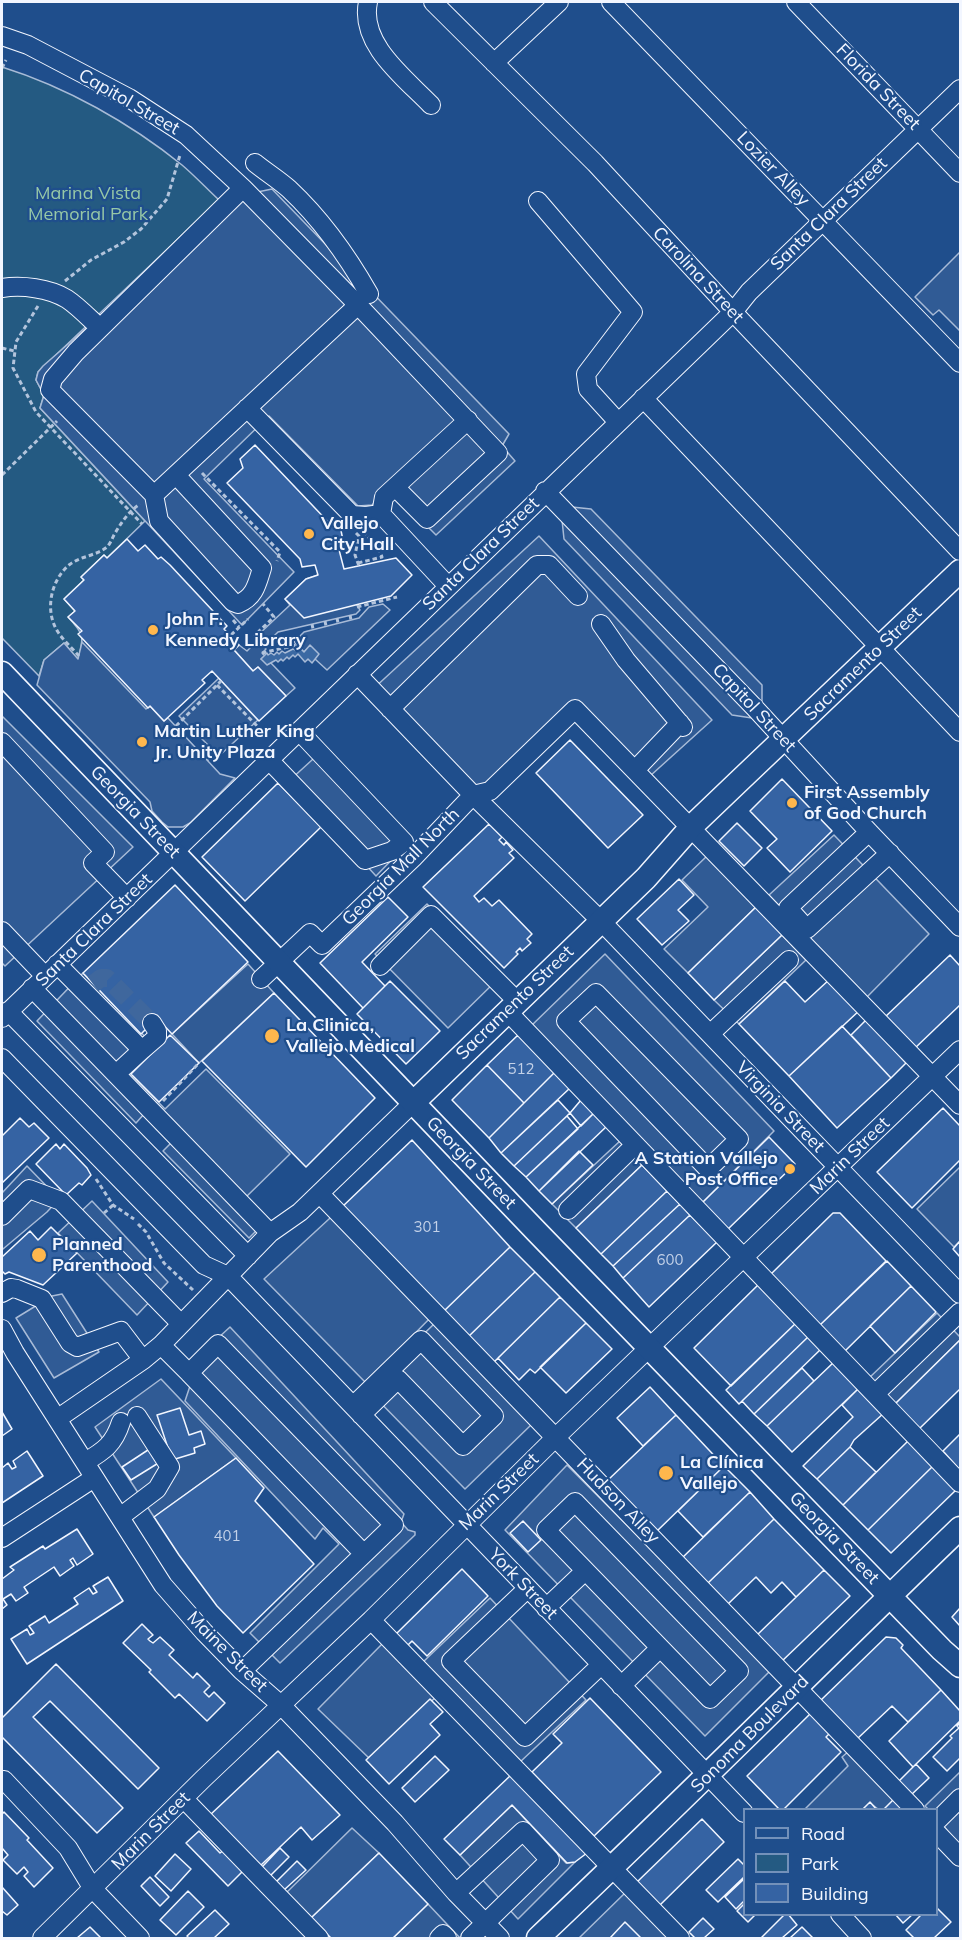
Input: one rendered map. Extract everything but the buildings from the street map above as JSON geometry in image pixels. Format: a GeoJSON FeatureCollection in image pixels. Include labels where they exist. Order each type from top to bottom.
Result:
{"type":"FeatureCollection","features":[{"type":"Feature","properties":{"kind":"main road","name":"Sacramento Street"},"geometry":{"type":"LineString","coordinates":[[414,1102],[646,878],[691,827],[960,571]]}},
{"type":"Feature","properties":{"kind":"main road","name":"Georgia Street"},"geometry":{"type":"LineString","coordinates":[[2,673],[649,1348],[960,1666]]}},
{"type":"Feature","properties":{"kind":"main road","name":"Sonoma Boulevard"},"geometry":{"type":"LineString","coordinates":[[538,1938],[708,1776],[796,1686],[960,1528]]}},
{"type":"Feature","properties":{"kind":"main road","name":"Georgia Street"},"geometry":{"type":"LineString","coordinates":[[942,1650],[960,1675]]}},
{"type":"Feature","properties":{"kind":"street"},"geometry":{"type":"LineString","coordinates":[[368,2],[368,24],[380,52],[430,105]]}},
{"type":"Feature","properties":{"kind":"street","name":"Carolina Street"},"geometry":{"type":"LineString","coordinates":[[433,2],[595,163],[960,551]]}},
{"type":"Feature","properties":{"kind":"street"},"geometry":{"type":"LineString","coordinates":[[494,63],[559,2]]}},
{"type":"Feature","properties":{"kind":"street","name":"Lozier Alley"},"geometry":{"type":"LineString","coordinates":[[611,2],[960,363]]}},
{"type":"Feature","properties":{"kind":"street","name":"Florida Street"},"geometry":{"type":"LineString","coordinates":[[796,2],[960,173]]}},
{"type":"Feature","properties":{"kind":"street","name":"Capitol Street"},"geometry":{"type":"LineString","coordinates":[[2,36],[28,45],[129,98],[186,135],[363,299]]}},
{"type":"Feature","properties":{"kind":"street","name":"Santa Clara Street"},"geometry":{"type":"LineString","coordinates":[[4,1014],[733,312],[748,292],[960,89]]}},
{"type":"Feature","properties":{"kind":"street"},"geometry":{"type":"LineString","coordinates":[[255,163],[289,189],[328,234],[351,262],[363,299],[498,453],[427,519],[387,499]]}},
{"type":"Feature","properties":{"kind":"street"},"geometry":{"type":"LineString","coordinates":[[176,475],[262,568],[254,594],[244,602],[238,604],[233,602],[159,521],[154,495],[50,390],[53,379],[76,352],[243,188]]}},
{"type":"Feature","properties":{"kind":"street"},"geometry":{"type":"LineString","coordinates":[[538,201],[633,312],[586,374],[588,389],[618,422]]}},
{"type":"Feature","properties":{"kind":"street"},"geometry":{"type":"LineString","coordinates":[[2,288],[12,286],[51,292],[68,300],[100,328]]}},
{"type":"Feature","properties":{"kind":"street"},"geometry":{"type":"LineString","coordinates":[[154,495],[363,299]]}},
{"type":"Feature","properties":{"kind":"street"},"geometry":{"type":"LineString","coordinates":[[643,398],[960,732]]}},
{"type":"Feature","properties":{"kind":"street"},"geometry":{"type":"LineString","coordinates":[[247,408],[352,515],[366,516],[387,499],[468,420]]}},
{"type":"Feature","properties":{"kind":"street","name":"Capitol Street"},"geometry":{"type":"LineString","coordinates":[[546,491],[960,927]]}},
{"type":"Feature","properties":{"kind":"street"},"geometry":{"type":"LineString","coordinates":[[387,499],[448,586]]}},
{"type":"Feature","properties":{"kind":"street"},"geometry":{"type":"LineString","coordinates":[[390,709],[537,565],[549,566],[578,596]]}},
{"type":"Feature","properties":{"kind":"street"},"geometry":{"type":"LineString","coordinates":[[601,624],[626,660],[682,725],[635,770]]}},
{"type":"Feature","properties":{"kind":"street"},"geometry":{"type":"LineString","coordinates":[[357,674],[473,795],[490,791],[575,709],[960,1105]]}},
{"type":"Feature","properties":{"kind":"street"},"geometry":{"type":"LineString","coordinates":[[268,760],[365,860],[392,851],[404,842],[299,731]]}},
{"type":"Feature","properties":{"kind":"street"},"geometry":{"type":"LineString","coordinates":[[2,742],[105,852],[93,863],[127,898]]}},
{"type":"Feature","properties":{"kind":"street","name":"Georgia Mall North"},"geometry":{"type":"LineString","coordinates":[[278,961],[310,933],[322,945],[413,858],[473,795],[600,920]]}},
{"type":"Feature","properties":{"kind":"street"},"geometry":{"type":"LineString","coordinates":[[869,832],[788,908],[807,929],[890,854]]}},
{"type":"Feature","properties":{"kind":"street"},"geometry":{"type":"LineString","coordinates":[[380,966],[431,915],[635,1145],[960,1483]]}},
{"type":"Feature","properties":{"kind":"street","name":"Virginia Street"},"geometry":{"type":"LineString","coordinates":[[600,920],[960,1294]]}},
{"type":"Feature","properties":{"kind":"street"},"geometry":{"type":"LineString","coordinates":[[2,931],[45,976],[116,1074],[270,1233]]}},
{"type":"Feature","properties":{"kind":"street"},"geometry":{"type":"LineString","coordinates":[[710,1034],[789,960]]}},
{"type":"Feature","properties":{"kind":"street"},"geometry":{"type":"LineString","coordinates":[[261,978],[278,961]]}},
{"type":"Feature","properties":{"kind":"street"},"geometry":{"type":"LineString","coordinates":[[45,976],[89,988],[142,1050]]}},
{"type":"Feature","properties":{"kind":"street"},"geometry":{"type":"LineString","coordinates":[[596,993],[657,1054],[740,1139],[708,1169],[566,1021],[596,993]]}},
{"type":"Feature","properties":{"kind":"street"},"geometry":{"type":"LineString","coordinates":[[4,1014],[248,1256]]}},
{"type":"Feature","properties":{"kind":"street"},"geometry":{"type":"LineString","coordinates":[[116,1074],[157,1037],[157,1031],[152,1023]]}},
{"type":"Feature","properties":{"kind":"street","name":"Marin Street"},"geometry":{"type":"LineString","coordinates":[[42,1938],[183,1799],[371,1620],[556,1437],[960,1050]]}},
{"type":"Feature","properties":{"kind":"street","name":"York Street"},"geometry":{"type":"LineString","coordinates":[[2,1058],[204,1265],[228,1276],[743,1812]]}},
{"type":"Feature","properties":{"kind":"street","name":"Sacramento Street"},"geometry":{"type":"LineString","coordinates":[[57,1419],[161,1345],[270,1233],[300,1212],[320,1194],[414,1102]]}},
{"type":"Feature","properties":{"kind":"street"},"geometry":{"type":"LineString","coordinates":[[568,1210],[635,1145]]}},
{"type":"Feature","properties":{"kind":"street"},"geometry":{"type":"LineString","coordinates":[[2,1216],[29,1189],[62,1201],[181,1324]]}},
{"type":"Feature","properties":{"kind":"street","name":"Hudson Alley"},"geometry":{"type":"LineString","coordinates":[[320,1194],[914,1808]]}},
{"type":"Feature","properties":{"kind":"street"},"geometry":{"type":"LineString","coordinates":[[2,1293],[11,1288],[42,1299],[70,1343],[77,1347],[121,1331],[143,1360]]}},
{"type":"Feature","properties":{"kind":"street"},"geometry":{"type":"LineString","coordinates":[[875,1394],[960,1312]]}},
{"type":"Feature","properties":{"kind":"street","name":"Maine Street"},"geometry":{"type":"LineString","coordinates":[[2,1329],[163,1585],[242,1671],[281,1705],[395,1823],[456,1893],[500,1938]]}},
{"type":"Feature","properties":{"kind":"street"},"geometry":{"type":"LineString","coordinates":[[421,1340],[494,1416],[463,1446],[398,1379],[357,1411],[421,1340]]}},
{"type":"Feature","properties":{"kind":"street"},"geometry":{"type":"LineString","coordinates":[[189,1373],[218,1344],[394,1525],[242,1671]]}},
{"type":"Feature","properties":{"kind":"street"},"geometry":{"type":"LineString","coordinates":[[161,1345],[364,1554]]}},
{"type":"Feature","properties":{"kind":"street"},"geometry":{"type":"LineString","coordinates":[[2,1538],[90,1470],[129,1419],[170,1467],[157,1490],[120,1517]]}},
{"type":"Feature","properties":{"kind":"street"},"geometry":{"type":"LineString","coordinates":[[575,1502],[739,1671],[710,1699],[664,1652],[546,1530],[575,1502]]}},
{"type":"Feature","properties":{"kind":"street"},"geometry":{"type":"LineString","coordinates":[[550,1612],[589,1575]]}},
{"type":"Feature","properties":{"kind":"street"},"geometry":{"type":"LineString","coordinates":[[527,1589],[451,1661],[525,1737],[601,1665]]}},
{"type":"Feature","properties":{"kind":"street"},"geometry":{"type":"LineString","coordinates":[[371,1620],[680,1938]]}},
{"type":"Feature","properties":{"kind":"street"},"geometry":{"type":"LineString","coordinates":[[626,1690],[664,1652]]}},
{"type":"Feature","properties":{"kind":"street"},"geometry":{"type":"LineString","coordinates":[[4,1780],[68,1848],[93,1889],[140,1938]]}},
{"type":"Feature","properties":{"kind":"street"},"geometry":{"type":"LineString","coordinates":[[938,1820],[960,1798]]}},
{"type":"Feature","properties":{"kind":"street"},"geometry":{"type":"LineString","coordinates":[[183,1799],[319,1938]]}},
{"type":"Feature","properties":{"kind":"street"},"geometry":{"type":"LineString","coordinates":[[456,1893],[523,1831],[550,1860],[470,1938]]}},
{"type":"Feature","properties":{"kind":"street"},"geometry":{"type":"LineString","coordinates":[[938,1834],[960,1857]]}},
{"type":"Feature","properties":{"kind":"street"},"geometry":{"type":"LineString","coordinates":[[842,1916],[862,1938]]}},
{"type":"Feature","properties":{"kind":"street"},"geometry":{"type":"LineString","coordinates":[[439,1938],[443,1934],[447,1938]]}},
{"type":"Feature","properties":{"kind":"path"},"geometry":{"type":"LineString","coordinates":[[2,68],[6,60]]}},
{"type":"Feature","properties":{"kind":"path"},"geometry":{"type":"LineString","coordinates":[[142,524],[36,412],[13,368],[16,342],[39,304],[91,260],[124,242],[141,229],[167,199],[180,155]]}},
{"type":"Feature","properties":{"kind":"path"},"geometry":{"type":"LineString","coordinates":[[2,348],[15,351]]}},
{"type":"Feature","properties":{"kind":"path"},"geometry":{"type":"LineString","coordinates":[[2,475],[68,409]]}},
{"type":"Feature","properties":{"kind":"path"},"geometry":{"type":"LineString","coordinates":[[79,656],[58,633],[53,622],[52,590],[61,573],[71,563],[93,555],[108,546],[129,511],[154,495]]}},
{"type":"Feature","properties":{"kind":"path"},"geometry":{"type":"LineString","coordinates":[[352,526],[359,536],[355,555],[359,564],[382,557],[379,549],[359,526]]}},
{"type":"Feature","properties":{"kind":"path"},"geometry":{"type":"LineString","coordinates":[[357,607],[397,597]]}},
{"type":"Feature","properties":{"kind":"path"},"geometry":{"type":"LineString","coordinates":[[258,638],[255,635],[274,617]]}},
{"type":"Feature","properties":{"kind":"path"},"geometry":{"type":"LineString","coordinates":[[231,618],[239,627],[231,635]]}},
{"type":"Feature","properties":{"kind":"path"},"geometry":{"type":"LineString","coordinates":[[337,618],[338,623]]}},
{"type":"Feature","properties":{"kind":"path"},"geometry":{"type":"LineString","coordinates":[[324,621],[326,626]]}},
{"type":"Feature","properties":{"kind":"path"},"geometry":{"type":"LineString","coordinates":[[312,624],[313,629]]}},
{"type":"Feature","properties":{"kind":"path"},"geometry":{"type":"LineString","coordinates":[[262,653],[297,645]]}},
{"type":"Feature","properties":{"kind":"path"},"geometry":{"type":"LineString","coordinates":[[176,726],[221,681]]}},
{"type":"Feature","properties":{"kind":"path"},"geometry":{"type":"LineString","coordinates":[[217,685],[258,727]]}},
{"type":"Feature","properties":{"kind":"path"},"geometry":{"type":"LineString","coordinates":[[207,760],[215,752]]}},
{"type":"Feature","properties":{"kind":"path"},"geometry":{"type":"LineString","coordinates":[[160,1104],[199,1063]]}},
{"type":"Feature","properties":{"kind":"path"},"geometry":{"type":"LineString","coordinates":[[92,1173],[112,1205],[131,1216],[139,1224],[164,1263],[179,1279]]}},
{"type":"Feature","properties":{"kind":"path"},"geometry":{"type":"LineString","coordinates":[[104,1213],[112,1205]]}},
{"type":"Feature","properties":{"kind":"green space","name":"Marina Vista Memorial Park"},"geometry":{"type":"Polygon","coordinates":[[[2,67],[50,85],[119,121],[182,165],[219,200],[38,372],[36,380],[44,395],[40,408],[145,521],[107,558],[104,555],[81,577],[84,580],[64,599],[75,611],[68,617],[78,628],[82,637],[78,660],[64,643],[44,660],[39,676],[2,638],[2,67]]]}},
{"type":"Feature","properties":{"kind":"shaded area"},"geometry":{"type":"Polygon","coordinates":[[[272,189],[509,434],[502,446],[515,461],[436,535],[389,488],[372,505],[358,506],[269,416],[204,479],[294,572],[242,625],[40,408],[44,395],[36,380],[43,366],[99,317],[219,200],[272,189]]]}},
{"type":"Feature","properties":{"kind":"shaded area"},"geometry":{"type":"Polygon","coordinates":[[[960,252],[960,331],[939,310],[933,315],[915,297],[960,252]]]}},
{"type":"Feature","properties":{"kind":"shaded area"},"geometry":{"type":"Polygon","coordinates":[[[572,507],[591,509],[762,685],[762,703],[572,507]]]}},
{"type":"Feature","properties":{"kind":"shaded area"},"geometry":{"type":"Polygon","coordinates":[[[562,520],[752,718],[732,715],[564,539],[562,520]]]}},
{"type":"Feature","properties":{"kind":"shaded area"},"geometry":{"type":"Polygon","coordinates":[[[539,536],[712,720],[639,786],[575,709],[473,795],[372,690],[539,536]]]}},
{"type":"Feature","properties":{"kind":"shaded area"},"geometry":{"type":"Polygon","coordinates":[[[318,575],[357,605],[360,610],[356,614],[278,632],[264,646],[266,649],[262,653],[265,656],[261,659],[270,662],[295,688],[286,696],[258,667],[253,671],[234,650],[239,645],[247,651],[260,638],[258,635],[290,605],[285,599],[306,579],[318,575]]]}},
{"type":"Feature","properties":{"kind":"shaded area"},"geometry":{"type":"Polygon","coordinates":[[[383,604],[390,610],[327,670],[315,659],[310,646],[304,652],[294,642],[304,632],[359,618],[369,607],[383,604]]]}},
{"type":"Feature","properties":{"kind":"shaded area","name":"Martin Luther King Jr. Unity Plaza"},"geometry":{"type":"Polygon","coordinates":[[[82,642],[146,709],[150,706],[164,721],[168,718],[220,774],[235,778],[190,823],[183,827],[168,827],[162,822],[152,811],[150,802],[37,685],[44,660],[64,643],[78,659],[82,642]]]}},
{"type":"Feature","properties":{"kind":"shaded area"},"geometry":{"type":"Polygon","coordinates":[[[310,645],[319,654],[312,663],[308,659],[305,662],[298,654],[295,657],[293,655],[289,659],[287,657],[278,662],[276,660],[267,665],[261,659],[267,653],[274,655],[277,652],[285,653],[300,648],[304,652],[310,645]]]}},
{"type":"Feature","properties":{"kind":"shaded area"},"geometry":{"type":"Polygon","coordinates":[[[219,678],[258,720],[219,756],[179,716],[219,678]]]}},
{"type":"Feature","properties":{"kind":"shaded area"},"geometry":{"type":"Polygon","coordinates":[[[2,716],[133,847],[5,966],[2,963],[2,716]]]}},
{"type":"Feature","properties":{"kind":"shaded area"},"geometry":{"type":"Polygon","coordinates":[[[324,749],[411,840],[376,876],[289,781],[324,749]]]}},
{"type":"Feature","properties":{"kind":"shaded area"},"geometry":{"type":"Polygon","coordinates":[[[834,835],[929,934],[866,998],[769,895],[834,835]]]}},
{"type":"Feature","properties":{"kind":"shaded area"},"geometry":{"type":"Polygon","coordinates":[[[707,856],[756,907],[688,973],[664,949],[708,907],[682,880],[707,856]]]}},
{"type":"Feature","properties":{"kind":"shaded area"},"geometry":{"type":"Polygon","coordinates":[[[427,904],[499,978],[448,1028],[375,954],[427,904]]]}},
{"type":"Feature","properties":{"kind":"shaded area"},"geometry":{"type":"Polygon","coordinates":[[[782,935],[806,960],[739,1024],[714,1000],[782,935]]]}},
{"type":"Feature","properties":{"kind":"shaded area"},"geometry":{"type":"Polygon","coordinates":[[[605,954],[774,1131],[701,1204],[531,1026],[605,954]]]}},
{"type":"Feature","properties":{"kind":"shaded area"},"geometry":{"type":"Polygon","coordinates":[[[248,964],[274,993],[199,1063],[172,1034],[248,964]]]}},
{"type":"Feature","properties":{"kind":"shaded area"},"geometry":{"type":"Polygon","coordinates":[[[83,973],[156,1048],[131,1074],[165,1109],[206,1069],[290,1154],[246,1197],[268,1219],[249,1238],[163,1151],[172,1142],[144,1114],[136,1123],[37,1021],[83,973]]]}},
{"type":"Feature","properties":{"kind":"shaded area"},"geometry":{"type":"Polygon","coordinates":[[[620,1141],[642,1165],[576,1228],[552,1204],[620,1141]]]}},
{"type":"Feature","properties":{"kind":"shaded area"},"geometry":{"type":"Polygon","coordinates":[[[27,1166],[59,1199],[3,1249],[2,1193],[27,1166]]]}},
{"type":"Feature","properties":{"kind":"shaded area"},"geometry":{"type":"Polygon","coordinates":[[[960,1167],[960,1241],[954,1247],[917,1209],[960,1167]]]}},
{"type":"Feature","properties":{"kind":"shaded area"},"geometry":{"type":"Polygon","coordinates":[[[92,1201],[168,1282],[137,1315],[58,1233],[92,1201]]]}},
{"type":"Feature","properties":{"kind":"shaded area"},"geometry":{"type":"Polygon","coordinates":[[[342,1207],[441,1307],[366,1383],[264,1279],[342,1207]]]}},
{"type":"Feature","properties":{"kind":"shaded area"},"geometry":{"type":"Polygon","coordinates":[[[62,1294],[99,1352],[54,1378],[16,1318],[52,1296],[62,1294]]]}},
{"type":"Feature","properties":{"kind":"shaded area"},"geometry":{"type":"Polygon","coordinates":[[[937,1313],[960,1337],[960,1340],[895,1404],[869,1378],[937,1313]]]}},
{"type":"Feature","properties":{"kind":"shaded area"},"geometry":{"type":"Polygon","coordinates":[[[434,1324],[532,1424],[465,1489],[367,1389],[434,1324]]]}},
{"type":"Feature","properties":{"kind":"shaded area"},"geometry":{"type":"Polygon","coordinates":[[[230,1327],[404,1514],[401,1522],[408,1530],[415,1532],[415,1535],[280,1663],[250,1633],[339,1544],[323,1528],[315,1539],[185,1401],[190,1386],[179,1374],[230,1327]]]}},
{"type":"Feature","properties":{"kind":"shaded area"},"geometry":{"type":"Polygon","coordinates":[[[161,1379],[236,1458],[154,1517],[95,1427],[161,1379]]]}},
{"type":"Feature","properties":{"kind":"shaded area"},"geometry":{"type":"Polygon","coordinates":[[[567,1465],[771,1670],[705,1736],[505,1530],[567,1465]]]}},
{"type":"Feature","properties":{"kind":"shaded area"},"geometry":{"type":"Polygon","coordinates":[[[490,1598],[586,1700],[519,1763],[423,1662],[490,1598]]]}},
{"type":"Feature","properties":{"kind":"shaded area"},"geometry":{"type":"Polygon","coordinates":[[[384,1642],[437,1696],[370,1759],[318,1709],[384,1642]]]}},
{"type":"Feature","properties":{"kind":"shaded area"},"geometry":{"type":"Polygon","coordinates":[[[849,1751],[896,1800],[886,1808],[877,1808],[870,1803],[864,1808],[806,1808],[848,1766],[842,1757],[849,1751]]]}},
{"type":"Feature","properties":{"kind":"shaded area"},"geometry":{"type":"Polygon","coordinates":[[[960,1772],[960,1845],[938,1820],[938,1808],[925,1806],[960,1772]]]}},
{"type":"Feature","properties":{"kind":"shaded area"},"geometry":{"type":"Polygon","coordinates":[[[512,1805],[566,1863],[575,1862],[518,1919],[460,1855],[512,1805]]]}},
{"type":"Feature","properties":{"kind":"shaded area"},"geometry":{"type":"Polygon","coordinates":[[[352,1828],[379,1853],[311,1918],[286,1893],[352,1828]]]}},
{"type":"Feature","properties":{"kind":"shaded area"},"geometry":{"type":"Polygon","coordinates":[[[626,1892],[669,1938],[579,1938],[626,1892]]]}},
{"type":"Feature","properties":{"kind":"shaded area"},"geometry":{"type":"Polygon","coordinates":[[[428,1904],[460,1938],[393,1938],[428,1904]]]}},
{"type":"Feature","properties":{"kind":"tunnel"},"geometry":{"type":"LineString","coordinates":[[93,984],[101,978],[107,978],[152,1023]]}},
{"type":"Feature","properties":{"kind":"place","name":"Vallejo City Hall"},"geometry":{"type":"Point","coordinates":[309,534]}},
{"type":"Feature","properties":{"kind":"place","name":"John F. Kennedy Library"},"geometry":{"type":"Point","coordinates":[153,630]}},
{"type":"Feature","properties":{"kind":"place","name":"Martin Luther King Jr. Unity Plaza"},"geometry":{"type":"Point","coordinates":[142,742]}},
{"type":"Feature","properties":{"kind":"place","name":"First Assembly of God Church"},"geometry":{"type":"Point","coordinates":[792,803]}},
{"type":"Feature","properties":{"kind":"place","name":"La Clinica, Vallejo Medical"},"geometry":{"type":"Point","coordinates":[272,1036]}},
{"type":"Feature","properties":{"kind":"place","name":"A Station Vallejo Post Office"},"geometry":{"type":"Point","coordinates":[790,1169]}},
{"type":"Feature","properties":{"kind":"place","name":"Planned Parenthood"},"geometry":{"type":"Point","coordinates":[39,1255]}},
{"type":"Feature","properties":{"kind":"place","name":"La Clínica Vallejo"},"geometry":{"type":"Point","coordinates":[666,1473]}}]}
